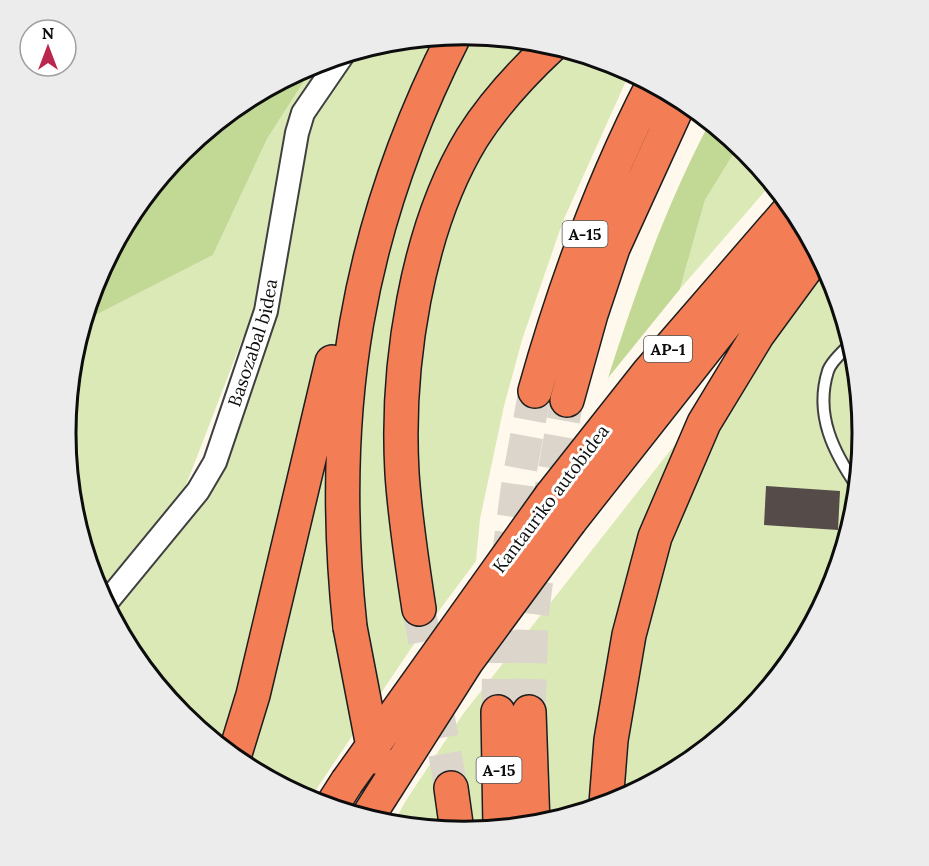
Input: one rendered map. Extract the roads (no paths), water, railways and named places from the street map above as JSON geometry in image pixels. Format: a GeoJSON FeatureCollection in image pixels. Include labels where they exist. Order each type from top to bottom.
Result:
{"type":"FeatureCollection","features":[{"type":"Feature","properties":{"kind":"highway"},"geometry":{"type":"LineString","coordinates":[[385,813],[350,627],[342,540],[341,463],[351,354],[370,251],[402,150],[450,46]]}},
{"type":"Feature","properties":{"kind":"highway"},"geometry":{"type":"LineString","coordinates":[[419,609],[406,519],[402,428],[407,350],[423,263],[442,198],[472,139],[502,96],[544,53]]}},
{"type":"Feature","properties":{"kind":"highway","name":"A-15"},"geometry":{"type":"LineString","coordinates":[[535,391],[558,308],[590,220],[627,135],[649,92]]}},
{"type":"Feature","properties":{"kind":"highway","name":"A-15"},"geometry":{"type":"LineString","coordinates":[[567,400],[591,314],[613,248],[677,108]]}},
{"type":"Feature","properties":{"kind":"highway","name":"Kantauriko autobidea"},"geometry":{"type":"LineString","coordinates":[[372,810],[467,661],[560,508],[649,372],[785,215]]}},
{"type":"Feature","properties":{"kind":"highway","name":"Kantauriko autobidea"},"geometry":{"type":"LineString","coordinates":[[339,794],[560,508],[730,318],[802,241]]}},
{"type":"Feature","properties":{"kind":"highway"},"geometry":{"type":"LineString","coordinates":[[237,747],[253,695],[352,276],[370,251]]}},
{"type":"Feature","properties":{"kind":"highway"},"geometry":{"type":"LineString","coordinates":[[607,793],[611,740],[629,635],[655,537],[704,423],[758,334],[812,261]]}},
{"type":"Feature","properties":{"kind":"highway","name":"A-15"},"geometry":{"type":"LineString","coordinates":[[501,819],[513,712],[532,815]]}},
{"type":"Feature","properties":{"kind":"highway"},"geometry":{"type":"LineString","coordinates":[[451,788],[456,821]]}},
{"type":"Feature","properties":{"kind":"street","name":"Basozabal bidea"},"geometry":{"type":"LineString","coordinates":[[112,595],[198,491],[215,462],[266,311],[297,133],[303,113],[333,68]]}},
{"type":"Feature","properties":{"kind":"lane"},"geometry":{"type":"LineString","coordinates":[[844,352],[828,370],[823,411],[835,454],[850,476]]}},
{"type":"Feature","properties":{"kind":"tunnel"},"geometry":{"type":"LineString","coordinates":[[498,712],[499,626],[518,483],[535,391]]}},
{"type":"Feature","properties":{"kind":"tunnel"},"geometry":{"type":"LineString","coordinates":[[529,712],[532,618],[541,545],[567,400]]}},
{"type":"Feature","properties":{"kind":"tunnel"},"geometry":{"type":"LineString","coordinates":[[419,609],[451,788]]}}]}
